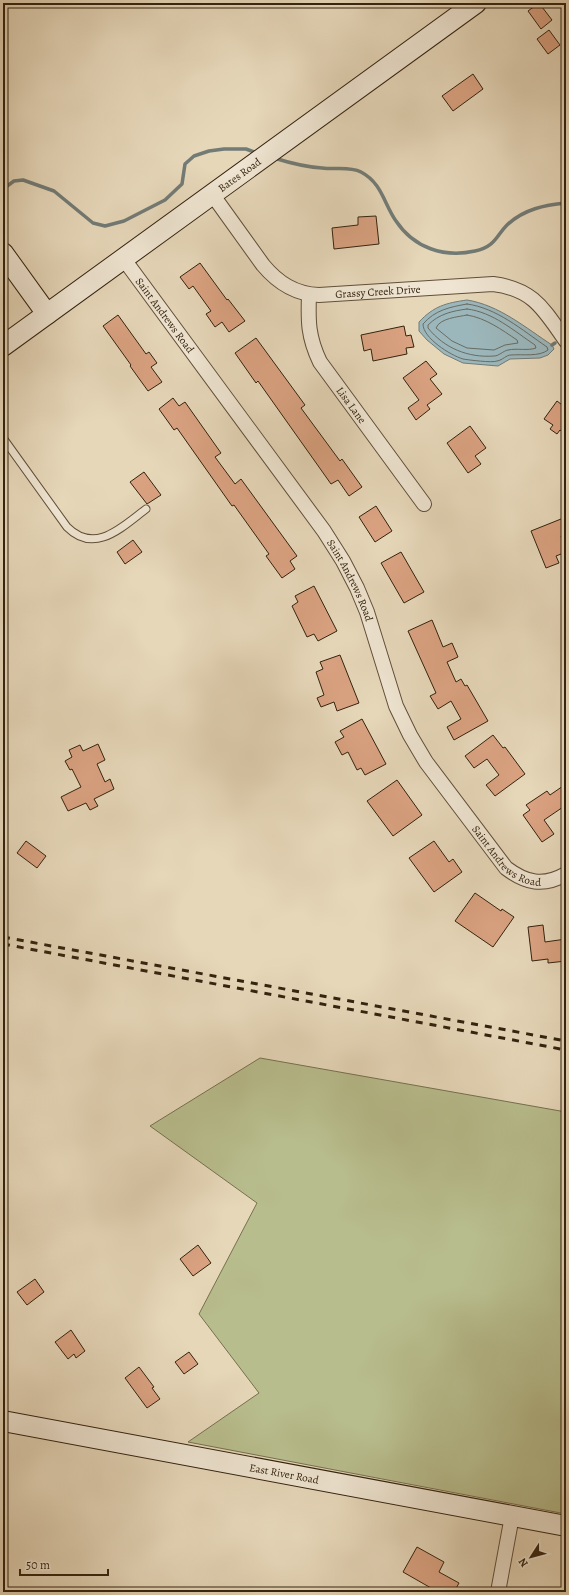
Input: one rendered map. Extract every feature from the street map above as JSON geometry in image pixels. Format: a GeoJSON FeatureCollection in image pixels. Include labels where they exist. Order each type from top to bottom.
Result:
{"type":"FeatureCollection","features":[{"type":"Feature","properties":{"kind":"street","name":"Bates Road"},"geometry":{"type":"LineString","coordinates":[[3,346],[476,3]]}},
{"type":"Feature","properties":{"kind":"street","name":"Grassy Creek Drive"},"geometry":{"type":"LineString","coordinates":[[212,194],[272,275],[291,289],[309,294],[493,284],[506,286],[517,289],[536,301],[566,341]]}},
{"type":"Feature","properties":{"kind":"street"},"geometry":{"type":"LineString","coordinates":[[3,253],[47,314]]}},
{"type":"Feature","properties":{"kind":"street","name":"Saint Andrews Road"},"geometry":{"type":"LineString","coordinates":[[123,258],[324,531],[343,561],[367,612],[396,706],[410,735],[426,762],[506,868],[527,881],[537,882],[553,880],[566,874]]}},
{"type":"Feature","properties":{"kind":"street","name":"Lisa Lane"},"geometry":{"type":"LineString","coordinates":[[309,294],[308,322],[310,337],[320,362],[424,504]]}},
{"type":"Feature","properties":{"kind":"street","name":"East River Road"},"geometry":{"type":"LineString","coordinates":[[3,1421],[566,1526]]}},
{"type":"Feature","properties":{"kind":"street"},"geometry":{"type":"LineString","coordinates":[[498,1592],[512,1516]]}},
{"type":"Feature","properties":{"kind":"lane"},"geometry":{"type":"LineString","coordinates":[[3,438],[67,527],[75,535],[90,540],[106,537],[146,509]]}},
{"type":"Feature","properties":{"kind":"green space"},"geometry":{"type":"Polygon","coordinates":[[[260,1058],[566,1112],[566,1514],[188,1442],[259,1393],[199,1314],[257,1203],[150,1126],[260,1058]]]}},
{"type":"Feature","properties":{"kind":"water"},"geometry":{"type":"Polygon","coordinates":[[[467,300],[490,307],[512,318],[552,345],[554,349],[548,355],[540,358],[510,359],[498,366],[463,363],[444,354],[427,340],[419,331],[419,322],[430,312],[441,306],[467,300]]]}},
{"type":"Feature","properties":{"kind":"building"},"geometry":{"type":"Polygon","coordinates":[[[539,3],[552,20],[541,29],[528,11],[539,3]]]}},
{"type":"Feature","properties":{"kind":"building"},"geometry":{"type":"Polygon","coordinates":[[[549,30],[560,45],[548,54],[537,39],[549,30]]]}},
{"type":"Feature","properties":{"kind":"building"},"geometry":{"type":"Polygon","coordinates":[[[473,74],[483,89],[453,111],[442,96],[473,74]]]}},
{"type":"Feature","properties":{"kind":"building"},"geometry":{"type":"Polygon","coordinates":[[[376,216],[379,244],[334,249],[332,228],[358,225],[358,217],[376,216]]]}},
{"type":"Feature","properties":{"kind":"building"},"geometry":{"type":"Polygon","coordinates":[[[200,263],[227,300],[228,299],[245,321],[229,332],[222,322],[215,327],[206,314],[211,311],[193,286],[189,289],[180,277],[200,263]]]}},
{"type":"Feature","properties":{"kind":"building"},"geometry":{"type":"Polygon","coordinates":[[[118,315],[146,354],[149,352],[157,363],[151,367],[162,382],[148,391],[103,326],[118,315]]]}},
{"type":"Feature","properties":{"kind":"building"},"geometry":{"type":"Polygon","coordinates":[[[404,326],[406,336],[411,335],[414,347],[406,348],[407,354],[373,361],[371,349],[364,351],[361,335],[404,326]]]}},
{"type":"Feature","properties":{"kind":"building"},"geometry":{"type":"Polygon","coordinates":[[[256,338],[305,405],[301,408],[340,461],[342,459],[362,487],[349,496],[338,480],[331,484],[258,381],[256,383],[235,353],[256,338]]]}},
{"type":"Feature","properties":{"kind":"building"},"geometry":{"type":"Polygon","coordinates":[[[426,361],[437,374],[430,379],[442,394],[427,405],[430,409],[416,420],[408,408],[419,400],[403,378],[426,361]]]}},
{"type":"Feature","properties":{"kind":"building"},"geometry":{"type":"Polygon","coordinates":[[[173,398],[179,406],[185,402],[221,453],[215,457],[235,484],[241,479],[297,556],[290,561],[295,569],[282,578],[266,556],[269,554],[234,505],[232,506],[177,428],[174,430],[159,409],[173,398]]]}},
{"type":"Feature","properties":{"kind":"building"},"geometry":{"type":"Polygon","coordinates":[[[557,401],[566,408],[566,434],[560,430],[557,434],[550,429],[553,425],[544,419],[557,401]]]}},
{"type":"Feature","properties":{"kind":"building"},"geometry":{"type":"Polygon","coordinates":[[[470,426],[486,448],[475,456],[481,464],[468,473],[447,443],[470,426]]]}},
{"type":"Feature","properties":{"kind":"building"},"geometry":{"type":"Polygon","coordinates":[[[144,472],[161,495],[147,504],[130,482],[144,472]]]}},
{"type":"Feature","properties":{"kind":"building"},"geometry":{"type":"Polygon","coordinates":[[[376,506],[392,531],[375,542],[359,517],[376,506]]]}},
{"type":"Feature","properties":{"kind":"building"},"geometry":{"type":"Polygon","coordinates":[[[566,517],[566,534],[561,536],[566,552],[556,556],[559,563],[546,568],[531,531],[566,517]]]}},
{"type":"Feature","properties":{"kind":"building"},"geometry":{"type":"Polygon","coordinates":[[[133,540],[142,552],[125,564],[117,552],[133,540]]]}},
{"type":"Feature","properties":{"kind":"building"},"geometry":{"type":"Polygon","coordinates":[[[401,552],[424,592],[404,603],[381,563],[401,552]]]}},
{"type":"Feature","properties":{"kind":"building"},"geometry":{"type":"Polygon","coordinates":[[[314,586],[337,631],[318,641],[314,634],[307,637],[292,606],[298,602],[295,596],[314,586]]]}},
{"type":"Feature","properties":{"kind":"building"},"geometry":{"type":"Polygon","coordinates":[[[432,620],[443,647],[452,643],[458,657],[447,662],[456,682],[461,679],[465,686],[467,685],[488,721],[454,740],[447,727],[461,719],[451,701],[438,709],[430,696],[436,693],[408,631],[432,620]]]}},
{"type":"Feature","properties":{"kind":"building"},"geometry":{"type":"Polygon","coordinates":[[[340,655],[359,703],[337,711],[334,702],[321,707],[317,698],[324,695],[316,672],[323,669],[320,662],[340,655]]]}},
{"type":"Feature","properties":{"kind":"building"},"geometry":{"type":"Polygon","coordinates":[[[362,719],[386,764],[365,775],[361,768],[357,770],[348,752],[342,755],[335,742],[344,737],[340,731],[362,719]]]}},
{"type":"Feature","properties":{"kind":"building"},"geometry":{"type":"Polygon","coordinates":[[[493,735],[503,748],[505,747],[525,774],[495,796],[486,785],[499,775],[487,759],[474,768],[465,756],[493,735]]]}},
{"type":"Feature","properties":{"kind":"building"},"geometry":{"type":"Polygon","coordinates":[[[98,744],[105,760],[97,764],[105,782],[110,779],[114,789],[94,799],[98,806],[90,810],[86,803],[68,811],[61,797],[81,787],[72,769],[70,770],[65,761],[72,757],[69,750],[80,745],[83,751],[98,744]]]}},
{"type":"Feature","properties":{"kind":"building"},"geometry":{"type":"Polygon","coordinates":[[[397,780],[422,815],[393,836],[367,801],[397,780]]]}},
{"type":"Feature","properties":{"kind":"building"},"geometry":{"type":"Polygon","coordinates":[[[566,784],[566,805],[544,820],[554,834],[542,842],[523,815],[530,810],[526,805],[547,791],[550,795],[566,784]]]}},
{"type":"Feature","properties":{"kind":"building"},"geometry":{"type":"Polygon","coordinates":[[[26,841],[46,856],[37,868],[17,853],[26,841]]]}},
{"type":"Feature","properties":{"kind":"building"},"geometry":{"type":"Polygon","coordinates":[[[434,841],[449,862],[453,859],[462,872],[434,892],[409,858],[434,841]]]}},
{"type":"Feature","properties":{"kind":"building"},"geometry":{"type":"Polygon","coordinates":[[[475,893],[501,911],[502,909],[514,917],[493,947],[455,921],[475,893]]]}},
{"type":"Feature","properties":{"kind":"building"},"geometry":{"type":"Polygon","coordinates":[[[543,925],[545,942],[566,939],[566,961],[548,963],[548,959],[532,961],[528,927],[543,925]]]}},
{"type":"Feature","properties":{"kind":"building"},"geometry":{"type":"Polygon","coordinates":[[[198,1245],[211,1263],[193,1276],[180,1259],[198,1245]]]}},
{"type":"Feature","properties":{"kind":"building"},"geometry":{"type":"Polygon","coordinates":[[[35,1279],[44,1292],[27,1305],[17,1292],[35,1279]]]}},
{"type":"Feature","properties":{"kind":"building"},"geometry":{"type":"Polygon","coordinates":[[[71,1330],[85,1351],[76,1358],[74,1354],[68,1359],[55,1342],[71,1330]]]}},
{"type":"Feature","properties":{"kind":"building"},"geometry":{"type":"Polygon","coordinates":[[[189,1352],[198,1364],[184,1374],[175,1362],[189,1352]]]}},
{"type":"Feature","properties":{"kind":"building"},"geometry":{"type":"Polygon","coordinates":[[[139,1367],[154,1387],[152,1388],[160,1399],[147,1408],[125,1378],[139,1367]]]}},
{"type":"Feature","properties":{"kind":"building"},"geometry":{"type":"Polygon","coordinates":[[[417,1547],[444,1562],[439,1572],[459,1583],[454,1592],[438,1592],[403,1572],[417,1547]]]}},
{"type":"Feature","properties":{"kind":"waterway"},"geometry":{"type":"LineString","coordinates":[[3,189],[14,181],[23,180],[54,191],[93,223],[105,226],[124,221],[165,200],[182,184],[185,164],[194,156],[209,151],[224,149],[246,149],[257,153]]}},
{"type":"Feature","properties":{"kind":"waterway"},"geometry":{"type":"LineString","coordinates":[[274,158],[310,167],[342,168],[361,172],[374,182],[396,221],[403,230],[421,244],[441,252],[463,253],[482,249],[491,244],[503,229],[520,215],[550,205],[566,203]]}},
{"type":"Feature","properties":{"kind":"railway"},"geometry":{"type":"LineString","coordinates":[[3,937],[566,1041]]}},
{"type":"Feature","properties":{"kind":"railway"},"geometry":{"type":"LineString","coordinates":[[3,944],[566,1050]]}}]}
